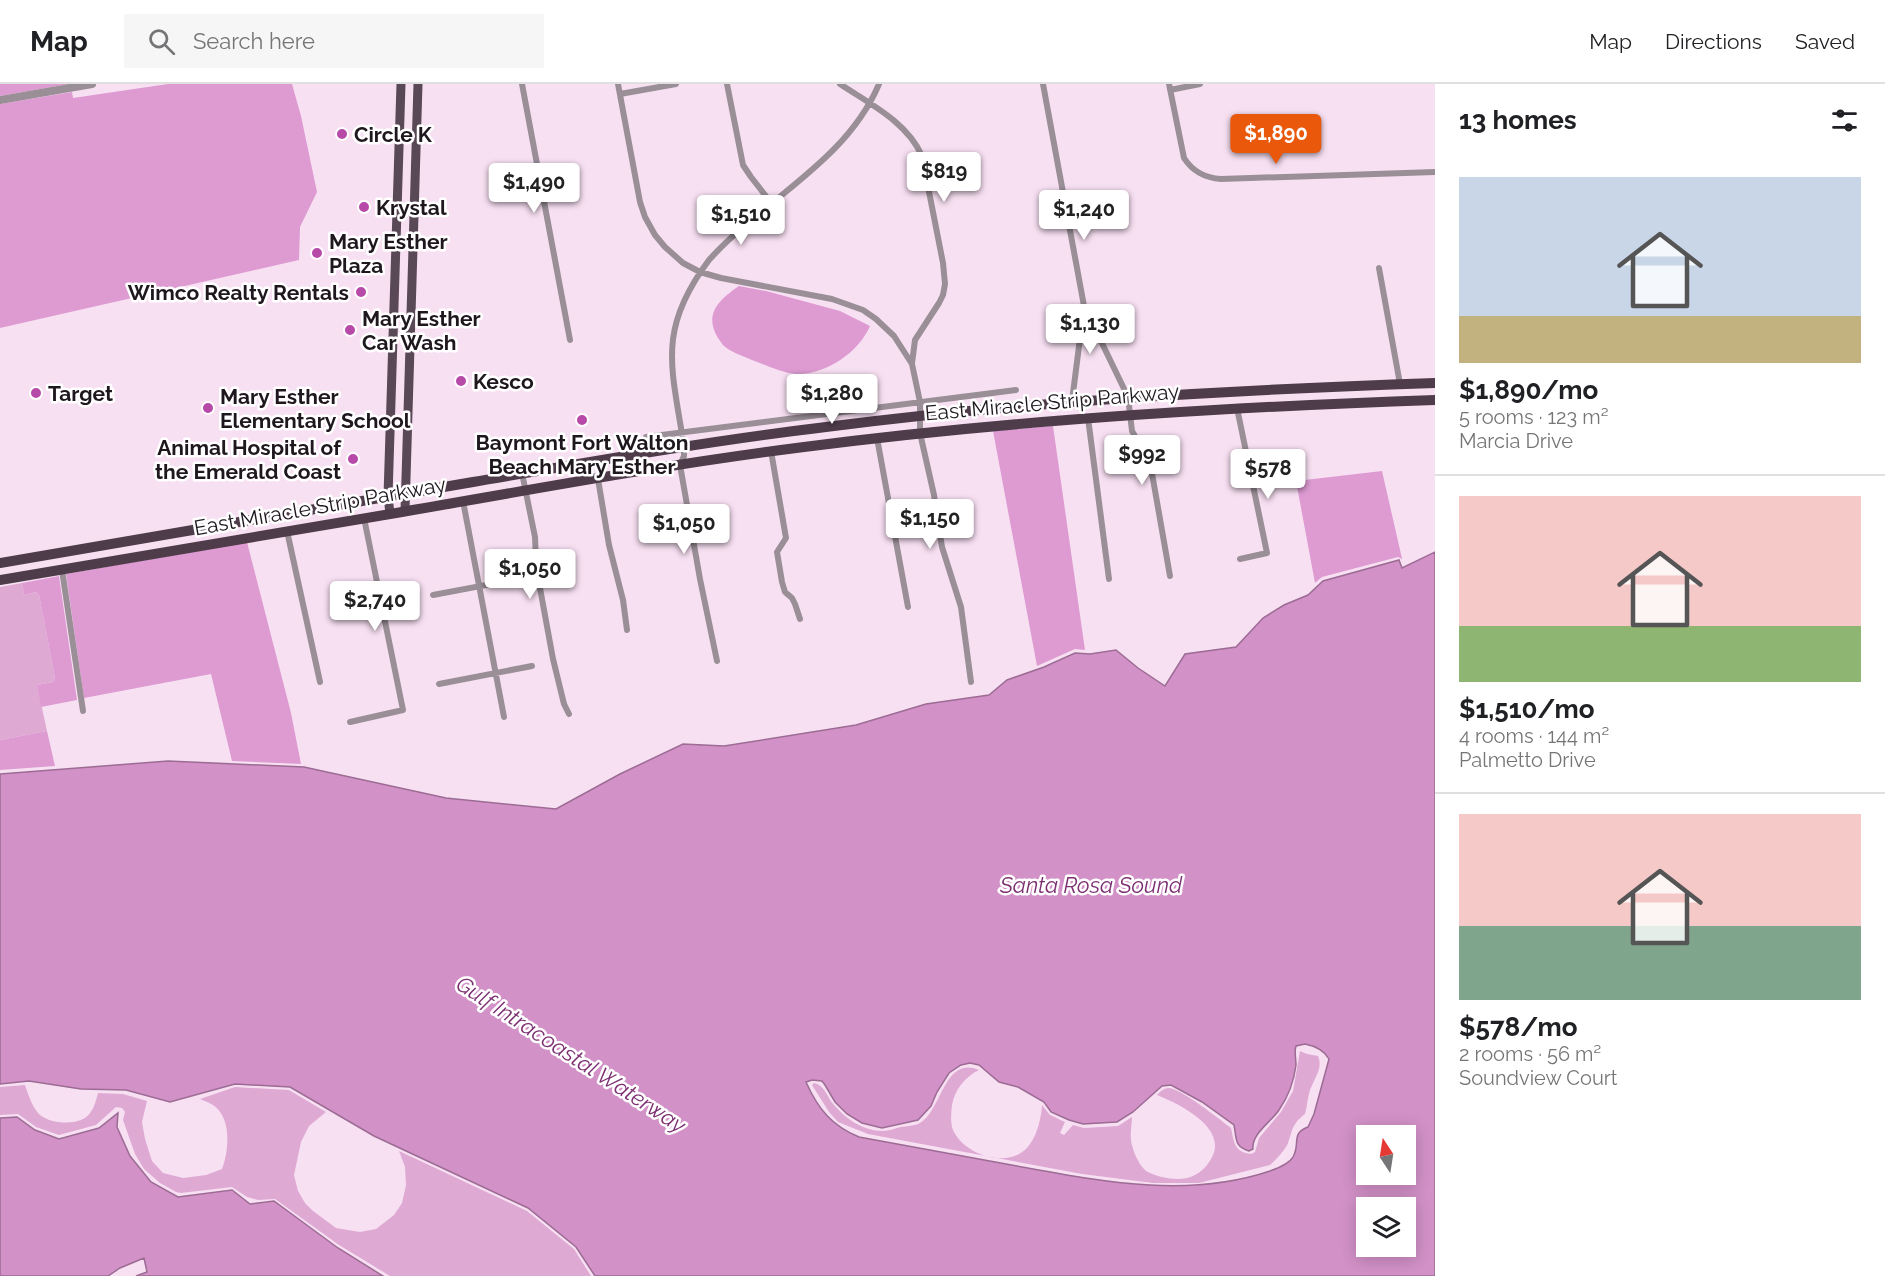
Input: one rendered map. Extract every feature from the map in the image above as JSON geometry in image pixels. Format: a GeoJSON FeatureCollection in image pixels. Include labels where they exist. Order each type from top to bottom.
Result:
{"type":"FeatureCollection","features":[{"type":"Feature","properties":{"kind":"highway","name":"East Miracle Strip Parkway"},"geometry":{"type":"LineString","coordinates":[[0,562],[522,473],[807,429],[1072,401],[1435,383]]}},
{"type":"Feature","properties":{"kind":"highway"},"geometry":{"type":"LineString","coordinates":[[1299,388],[1300,405]]}},
{"type":"Feature","properties":{"kind":"highway","name":"East Miracle Strip Parkway"},"geometry":{"type":"LineString","coordinates":[[0,580],[526,490],[771,451],[920,433],[1088,417],[1435,400]]}},
{"type":"Feature","properties":{"kind":"main road"},"geometry":{"type":"LineString","coordinates":[[390,514],[388,496],[401,84]]}},
{"type":"Feature","properties":{"kind":"main road"},"geometry":{"type":"LineString","coordinates":[[405,511],[418,84]]}},
{"type":"Feature","properties":{"kind":"street"},"geometry":{"type":"LineString","coordinates":[[0,100],[92,84]]}},
{"type":"Feature","properties":{"kind":"street"},"geometry":{"type":"LineString","coordinates":[[522,84],[570,340]]}},
{"type":"Feature","properties":{"kind":"street"},"geometry":{"type":"LineString","coordinates":[[618,84],[640,202],[645,217],[665,247],[683,263],[700,273],[832,299],[862,310],[888,329],[912,364]]}},
{"type":"Feature","properties":{"kind":"street"},"geometry":{"type":"LineString","coordinates":[[620,94],[676,84]]}},
{"type":"Feature","properties":{"kind":"street"},"geometry":{"type":"LineString","coordinates":[[727,84],[743,165],[772,204]]}},
{"type":"Feature","properties":{"kind":"street"},"geometry":{"type":"LineString","coordinates":[[840,84],[904,129],[916,142],[922,156],[945,284],[943,295],[915,340],[912,364],[920,402],[920,433],[934,495],[942,547],[961,607],[971,682]]}},
{"type":"Feature","properties":{"kind":"street"},"geometry":{"type":"LineString","coordinates":[[717,661],[680,465],[684,456],[684,447],[671,369],[672,345],[679,312],[690,288],[716,253],[841,143],[862,117],[879,84]]}},
{"type":"Feature","properties":{"kind":"street"},"geometry":{"type":"LineString","coordinates":[[1043,84],[1084,306],[1128,397],[1132,430],[1150,462],[1170,576]]}},
{"type":"Feature","properties":{"kind":"street"},"geometry":{"type":"LineString","coordinates":[[1200,84],[1169,87],[1184,158],[1192,168],[1205,177],[1221,179],[1435,172]]}},
{"type":"Feature","properties":{"kind":"street"},"geometry":{"type":"LineString","coordinates":[[1378,268],[1400,384]]}},
{"type":"Feature","properties":{"kind":"street"},"geometry":{"type":"LineString","coordinates":[[1072,401],[1084,306]]}},
{"type":"Feature","properties":{"kind":"street"},"geometry":{"type":"LineString","coordinates":[[646,437],[1016,390]]}},
{"type":"Feature","properties":{"kind":"street"},"geometry":{"type":"LineString","coordinates":[[1237,408],[1267,553],[1240,559]]}},
{"type":"Feature","properties":{"kind":"street"},"geometry":{"type":"LineString","coordinates":[[1088,417],[1109,579]]}},
{"type":"Feature","properties":{"kind":"street"},"geometry":{"type":"LineString","coordinates":[[877,438],[908,607]]}},
{"type":"Feature","properties":{"kind":"street"},"geometry":{"type":"LineString","coordinates":[[771,451],[786,538],[779,547],[777,555],[783,588],[792,598],[800,619]]}},
{"type":"Feature","properties":{"kind":"street"},"geometry":{"type":"LineString","coordinates":[[522,473],[535,537],[539,579],[554,659],[564,704],[569,714]]}},
{"type":"Feature","properties":{"kind":"street"},"geometry":{"type":"LineString","coordinates":[[598,479],[609,545],[624,600],[627,630]]}},
{"type":"Feature","properties":{"kind":"street"},"geometry":{"type":"LineString","coordinates":[[463,501],[504,717]]}},
{"type":"Feature","properties":{"kind":"street"},"geometry":{"type":"LineString","coordinates":[[350,722],[403,710],[364,518]]}},
{"type":"Feature","properties":{"kind":"street"},"geometry":{"type":"LineString","coordinates":[[287,531],[320,682]]}},
{"type":"Feature","properties":{"kind":"street"},"geometry":{"type":"LineString","coordinates":[[62,570],[83,711]]}},
{"type":"Feature","properties":{"kind":"street"},"geometry":{"type":"LineString","coordinates":[[433,595],[518,579]]}},
{"type":"Feature","properties":{"kind":"street"},"geometry":{"type":"LineString","coordinates":[[439,684],[532,666]]}},
{"type":"Feature","properties":{"kind":"shaded area"},"geometry":{"type":"Polygon","coordinates":[[[0,84],[69,84],[0,96],[0,84]]]}},
{"type":"Feature","properties":{"kind":"shaded area"},"geometry":{"type":"Polygon","coordinates":[[[168,84],[292,84],[317,192],[300,227],[299,260],[0,328],[0,104],[72,92],[73,98],[168,84]]]}},
{"type":"Feature","properties":{"kind":"shaded area"},"geometry":{"type":"Polygon","coordinates":[[[739,286],[840,311],[870,326],[865,336],[850,353],[830,366],[819,371],[796,374],[780,370],[729,350],[718,338],[712,322],[713,314],[720,302],[739,286]]]}},
{"type":"Feature","properties":{"kind":"shaded area"},"geometry":{"type":"Polygon","coordinates":[[[1053,426],[1085,650],[1075,649],[1037,666],[993,431],[1053,426]]]}},
{"type":"Feature","properties":{"kind":"shaded area"},"geometry":{"type":"Polygon","coordinates":[[[1382,471],[1403,563],[1398,557],[1322,577],[1315,583],[1296,481],[1382,471]]]}},
{"type":"Feature","properties":{"kind":"shaded area"},"geometry":{"type":"Polygon","coordinates":[[[247,542],[291,713],[301,764],[232,761],[211,674],[84,698],[66,574],[247,542]]]}},
{"type":"Feature","properties":{"kind":"shaded area"},"geometry":{"type":"Polygon","coordinates":[[[59,576],[77,700],[41,707],[37,685],[53,682],[55,678],[39,595],[36,592],[24,595],[22,583],[59,576]]]}},
{"type":"Feature","properties":{"kind":"shaded area"},"geometry":{"type":"Polygon","coordinates":[[[22,583],[24,595],[36,592],[39,595],[55,678],[53,682],[37,685],[47,731],[0,740],[0,587],[22,583]]]}},
{"type":"Feature","properties":{"kind":"shaded area"},"geometry":{"type":"Polygon","coordinates":[[[47,731],[55,766],[0,770],[0,740],[47,731]]]}},
{"type":"Feature","properties":{"kind":"shaded area"},"geometry":{"type":"Polygon","coordinates":[[[1300,1051],[1318,1056],[1320,1066],[1310,1089],[1305,1114],[1295,1124],[1285,1149],[1270,1165],[1199,1183],[1153,1183],[1082,1174],[994,1158],[1011,1157],[1025,1150],[1039,1125],[1042,1105],[1050,1115],[1065,1122],[1060,1133],[1064,1135],[1073,1125],[1084,1128],[1118,1126],[1132,1117],[1132,1144],[1136,1158],[1145,1170],[1164,1177],[1188,1178],[1202,1170],[1212,1157],[1215,1146],[1213,1136],[1198,1118],[1157,1095],[1163,1089],[1169,1088],[1182,1093],[1200,1105],[1231,1128],[1238,1149],[1251,1154],[1255,1152],[1259,1138],[1281,1112],[1293,1091],[1300,1051]]]}},
{"type":"Feature","properties":{"kind":"shaded area"},"geometry":{"type":"Polygon","coordinates":[[[967,1067],[979,1070],[969,1076],[958,1089],[952,1105],[951,1123],[954,1132],[966,1146],[989,1157],[868,1134],[838,1122],[812,1085],[814,1083],[824,1089],[832,1103],[850,1120],[869,1129],[885,1131],[920,1123],[934,1107],[945,1086],[958,1070],[967,1067]]]}},
{"type":"Feature","properties":{"kind":"shaded area"},"geometry":{"type":"Polygon","coordinates":[[[25,1085],[37,1112],[56,1122],[75,1122],[88,1116],[98,1093],[123,1094],[147,1101],[142,1122],[152,1161],[163,1173],[183,1178],[206,1175],[222,1169],[226,1155],[227,1132],[223,1118],[216,1107],[200,1099],[235,1087],[289,1090],[326,1112],[309,1126],[301,1142],[294,1175],[298,1191],[305,1203],[336,1228],[360,1232],[376,1229],[394,1215],[402,1203],[406,1185],[405,1167],[399,1151],[527,1211],[574,1249],[591,1276],[390,1276],[339,1245],[275,1199],[258,1200],[247,1197],[232,1187],[181,1193],[160,1183],[144,1169],[135,1154],[123,1120],[125,1112],[122,1108],[116,1107],[96,1125],[59,1135],[36,1127],[18,1114],[0,1115],[0,1087],[25,1085]]]}},
{"type":"Feature","properties":{"kind":"water","name":"Santa Rosa Sound"},"geometry":{"type":"Polygon","coordinates":[[[1435,552],[1435,1276],[595,1276],[576,1247],[528,1208],[374,1136],[290,1087],[235,1084],[170,1102],[126,1090],[81,1089],[29,1081],[0,1084],[0,774],[168,761],[304,767],[446,798],[556,809],[620,774],[683,744],[724,746],[856,725],[926,704],[989,695],[1007,680],[1075,653],[1090,654],[1116,650],[1165,686],[1185,654],[1236,647],[1263,618],[1284,605],[1308,595],[1323,581],[1399,560],[1402,568],[1435,552]],[[1305,1044],[1296,1046],[1296,1065],[1290,1089],[1276,1114],[1255,1138],[1253,1149],[1249,1151],[1238,1145],[1234,1125],[1202,1102],[1171,1085],[1162,1086],[1133,1112],[1117,1122],[1083,1124],[1051,1112],[1044,1102],[1018,1087],[999,1082],[979,1065],[970,1063],[961,1065],[949,1073],[931,1106],[918,1120],[882,1128],[862,1123],[847,1114],[835,1102],[822,1081],[806,1082],[827,1116],[841,1128],[859,1137],[1112,1182],[1175,1186],[1207,1184],[1270,1171],[1286,1164],[1293,1157],[1297,1136],[1308,1127],[1314,1114],[1329,1059],[1325,1053],[1305,1044]]]}},
{"type":"Feature","properties":{"kind":"water"},"geometry":{"type":"Polygon","coordinates":[[[118,1113],[117,1127],[130,1156],[151,1182],[178,1197],[232,1190],[250,1204],[274,1201],[338,1248],[383,1276],[136,1276],[147,1272],[144,1258],[108,1276],[0,1276],[0,1118],[17,1117],[35,1130],[59,1139],[99,1128],[118,1113]]]}},
{"type":"Feature","properties":{"kind":"place","name":"Circle K"},"geometry":{"type":"Point","coordinates":[342,134]}},
{"type":"Feature","properties":{"kind":"place","name":"Krystal"},"geometry":{"type":"Point","coordinates":[364,207]}},
{"type":"Feature","properties":{"kind":"place","name":"Mary Esther Plaza"},"geometry":{"type":"Point","coordinates":[317,253]}},
{"type":"Feature","properties":{"kind":"place","name":"Wimco Realty Rentals"},"geometry":{"type":"Point","coordinates":[361,292]}},
{"type":"Feature","properties":{"kind":"place","name":"Mary Esther Car Wash"},"geometry":{"type":"Point","coordinates":[350,330]}},
{"type":"Feature","properties":{"kind":"place","name":"Kesco"},"geometry":{"type":"Point","coordinates":[461,381]}},
{"type":"Feature","properties":{"kind":"place","name":"Target"},"geometry":{"type":"Point","coordinates":[36,393]}},
{"type":"Feature","properties":{"kind":"place","name":"Mary Esther Elementary School"},"geometry":{"type":"Point","coordinates":[208,408]}},
{"type":"Feature","properties":{"kind":"place","name":"Baymont Fort Walton Beach Mary Esther"},"geometry":{"type":"Point","coordinates":[582,420]}},
{"type":"Feature","properties":{"kind":"place","name":"Animal Hospital of the Emerald Coast"},"geometry":{"type":"Point","coordinates":[353,459]}},
{"type":"Feature","properties":{"kind":"water label","name":"Gulf Intracoastal Waterway"},"geometry":{"type":"Point","coordinates":[571,1054]}}]}
